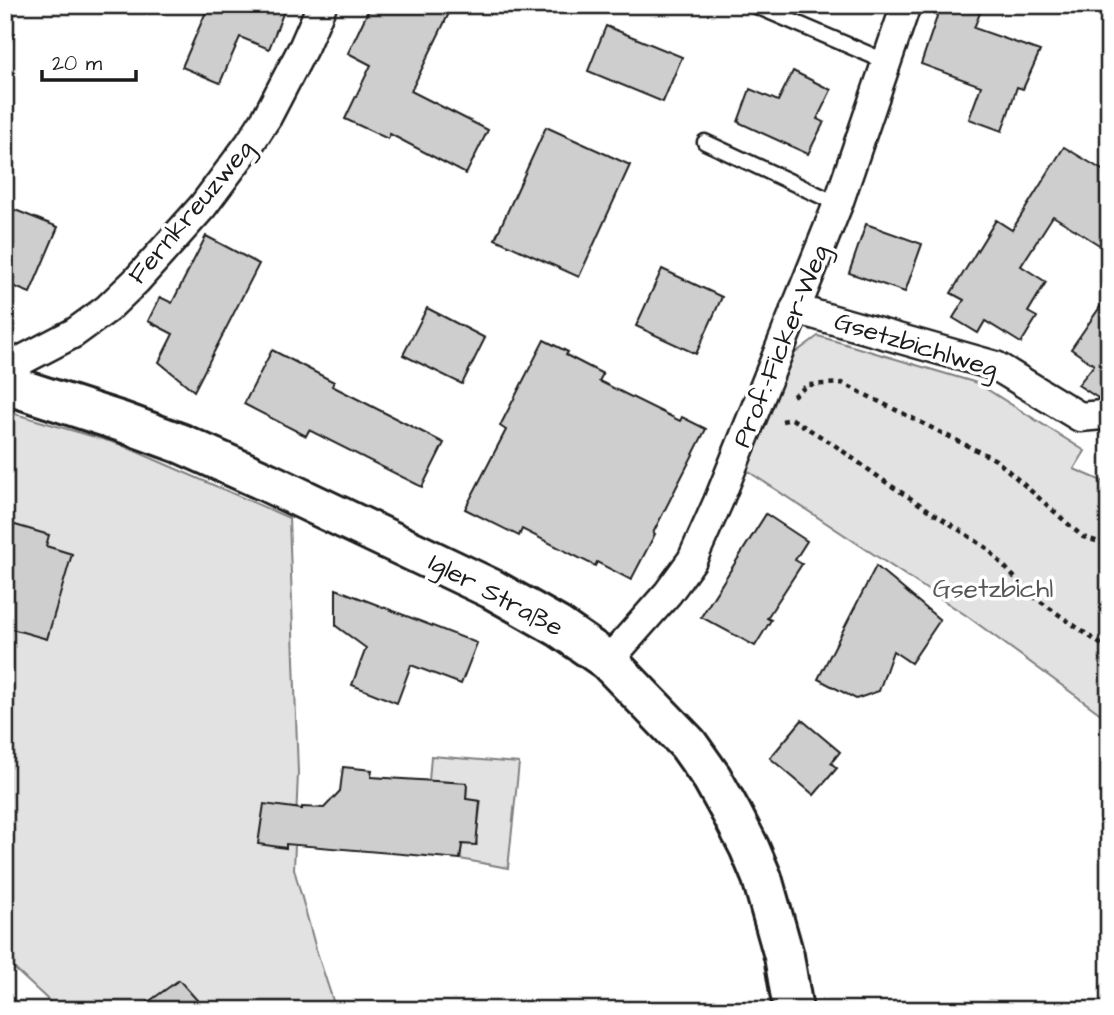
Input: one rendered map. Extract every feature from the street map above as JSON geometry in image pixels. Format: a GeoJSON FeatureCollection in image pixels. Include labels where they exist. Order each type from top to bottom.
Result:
{"type":"FeatureCollection","features":[{"type":"Feature","properties":{"kind":"main road","name":"Igler Straße"},"geometry":{"type":"LineString","coordinates":[[5,384],[182,444],[267,482],[492,589],[559,626],[608,661],[688,744],[712,778],[732,814],[762,877],[784,956],[793,1010]]}},
{"type":"Feature","properties":{"kind":"street","name":"Fernkreuzweg"},"geometry":{"type":"LineString","coordinates":[[5,369],[74,333],[107,309],[136,281],[203,206],[267,117],[322,5]]}},
{"type":"Feature","properties":{"kind":"street","name":"Prof.-Ficker-Weg"},"geometry":{"type":"LineString","coordinates":[[608,661],[668,593],[692,560],[838,204],[906,5]]}},
{"type":"Feature","properties":{"kind":"street","name":"Gsetzbichlweg"},"geometry":{"type":"LineString","coordinates":[[795,309],[996,366],[1080,417],[1101,415],[1109,410]]}},
{"type":"Feature","properties":{"kind":"lane"},"geometry":{"type":"LineString","coordinates":[[754,5],[887,62]]}},
{"type":"Feature","properties":{"kind":"lane"},"geometry":{"type":"LineString","coordinates":[[705,142],[838,204]]}},
{"type":"Feature","properties":{"kind":"path"},"geometry":{"type":"LineString","coordinates":[[747,430],[808,384],[842,383],[996,460],[1083,537],[1109,545]]}},
{"type":"Feature","properties":{"kind":"path"},"geometry":{"type":"LineString","coordinates":[[747,430],[792,419],[987,548],[1031,595],[1109,650]]}},
{"type":"Feature","properties":{"kind":"green space","name":"Gsetzbichl"},"geometry":{"type":"Polygon","coordinates":[[[818,336],[977,383],[1085,451],[1074,469],[1109,484],[1109,720],[967,616],[734,462],[784,361],[818,336]]]}},
{"type":"Feature","properties":{"kind":"green space"},"geometry":{"type":"Polygon","coordinates":[[[5,411],[119,444],[289,518],[298,773],[294,869],[336,1010],[59,1010],[5,960],[5,411]]]}},
{"type":"Feature","properties":{"kind":"green space"},"geometry":{"type":"Polygon","coordinates":[[[431,756],[519,763],[508,868],[460,859],[462,844],[477,845],[481,801],[466,799],[467,783],[429,781],[431,756]]]}},
{"type":"Feature","properties":{"kind":"building"},"geometry":{"type":"Polygon","coordinates":[[[209,5],[267,5],[284,11],[269,49],[240,37],[220,83],[182,67],[209,5]]]}},
{"type":"Feature","properties":{"kind":"building"},"geometry":{"type":"Polygon","coordinates":[[[371,5],[453,5],[411,91],[488,130],[466,174],[390,134],[388,139],[345,119],[371,65],[348,53],[371,5]]]}},
{"type":"Feature","properties":{"kind":"building"},"geometry":{"type":"Polygon","coordinates":[[[941,5],[957,5],[980,13],[974,28],[1040,51],[1023,89],[1017,87],[1002,131],[969,119],[981,86],[921,64],[941,5]]]}},
{"type":"Feature","properties":{"kind":"building"},"geometry":{"type":"Polygon","coordinates":[[[606,26],[682,57],[663,102],[588,71],[606,26]]]}},
{"type":"Feature","properties":{"kind":"building"},"geometry":{"type":"Polygon","coordinates":[[[793,71],[831,90],[817,119],[824,122],[808,154],[738,122],[750,89],[778,101],[793,71]]]}},
{"type":"Feature","properties":{"kind":"building"},"geometry":{"type":"Polygon","coordinates":[[[546,127],[630,165],[579,277],[495,239],[546,127]]]}},
{"type":"Feature","properties":{"kind":"building"},"geometry":{"type":"Polygon","coordinates":[[[1064,147],[1109,174],[1109,251],[1053,216],[1021,266],[1046,282],[1028,312],[1037,317],[1021,343],[985,321],[978,333],[953,318],[964,300],[951,293],[996,220],[1012,230],[1064,147]]]}},
{"type":"Feature","properties":{"kind":"building"},"geometry":{"type":"Polygon","coordinates":[[[5,206],[58,227],[30,293],[5,283],[5,206]]]}},
{"type":"Feature","properties":{"kind":"building"},"geometry":{"type":"Polygon","coordinates":[[[866,224],[922,244],[905,292],[849,273],[866,224]]]}},
{"type":"Feature","properties":{"kind":"building"},"geometry":{"type":"Polygon","coordinates":[[[206,236],[259,264],[194,391],[159,362],[173,334],[148,321],[160,297],[172,303],[206,236]]]}},
{"type":"Feature","properties":{"kind":"building"},"geometry":{"type":"Polygon","coordinates":[[[662,269],[722,297],[696,354],[636,326],[662,269]]]}},
{"type":"Feature","properties":{"kind":"building"},"geometry":{"type":"Polygon","coordinates":[[[1109,294],[1109,394],[1098,398],[1078,385],[1094,365],[1071,349],[1109,294]]]}},
{"type":"Feature","properties":{"kind":"building"},"geometry":{"type":"Polygon","coordinates":[[[427,308],[485,338],[462,384],[403,355],[427,308]]]}},
{"type":"Feature","properties":{"kind":"building"},"geometry":{"type":"Polygon","coordinates":[[[544,340],[603,374],[599,381],[680,421],[682,417],[706,429],[631,580],[597,562],[595,566],[522,529],[519,536],[465,509],[506,430],[500,426],[544,340]]]}},
{"type":"Feature","properties":{"kind":"building"},"geometry":{"type":"Polygon","coordinates":[[[272,350],[334,382],[332,386],[444,443],[422,487],[309,430],[306,436],[244,404],[272,350]]]}},
{"type":"Feature","properties":{"kind":"building"},"geometry":{"type":"Polygon","coordinates":[[[766,514],[807,541],[795,560],[802,564],[767,618],[771,620],[755,646],[701,617],[766,514]]]}},
{"type":"Feature","properties":{"kind":"building"},"geometry":{"type":"Polygon","coordinates":[[[5,522],[49,535],[46,546],[72,554],[47,639],[5,627],[5,522]]]}},
{"type":"Feature","properties":{"kind":"building"},"geometry":{"type":"Polygon","coordinates":[[[876,566],[940,620],[911,663],[893,651],[879,691],[856,699],[818,679],[876,566]]]}},
{"type":"Feature","properties":{"kind":"building"},"geometry":{"type":"Polygon","coordinates":[[[336,589],[477,643],[461,684],[411,665],[397,703],[352,685],[366,648],[336,626],[336,589]]]}},
{"type":"Feature","properties":{"kind":"building"},"geometry":{"type":"Polygon","coordinates":[[[802,720],[840,752],[831,763],[837,768],[814,795],[770,758],[802,720]]]}},
{"type":"Feature","properties":{"kind":"building"},"geometry":{"type":"Polygon","coordinates":[[[343,767],[372,770],[371,777],[467,783],[466,799],[480,801],[476,845],[462,844],[460,859],[258,844],[264,804],[302,809],[324,808],[340,791],[343,767]]]}},
{"type":"Feature","properties":{"kind":"building"},"geometry":{"type":"Polygon","coordinates":[[[179,980],[206,1010],[137,1010],[179,980]]]}}]}
